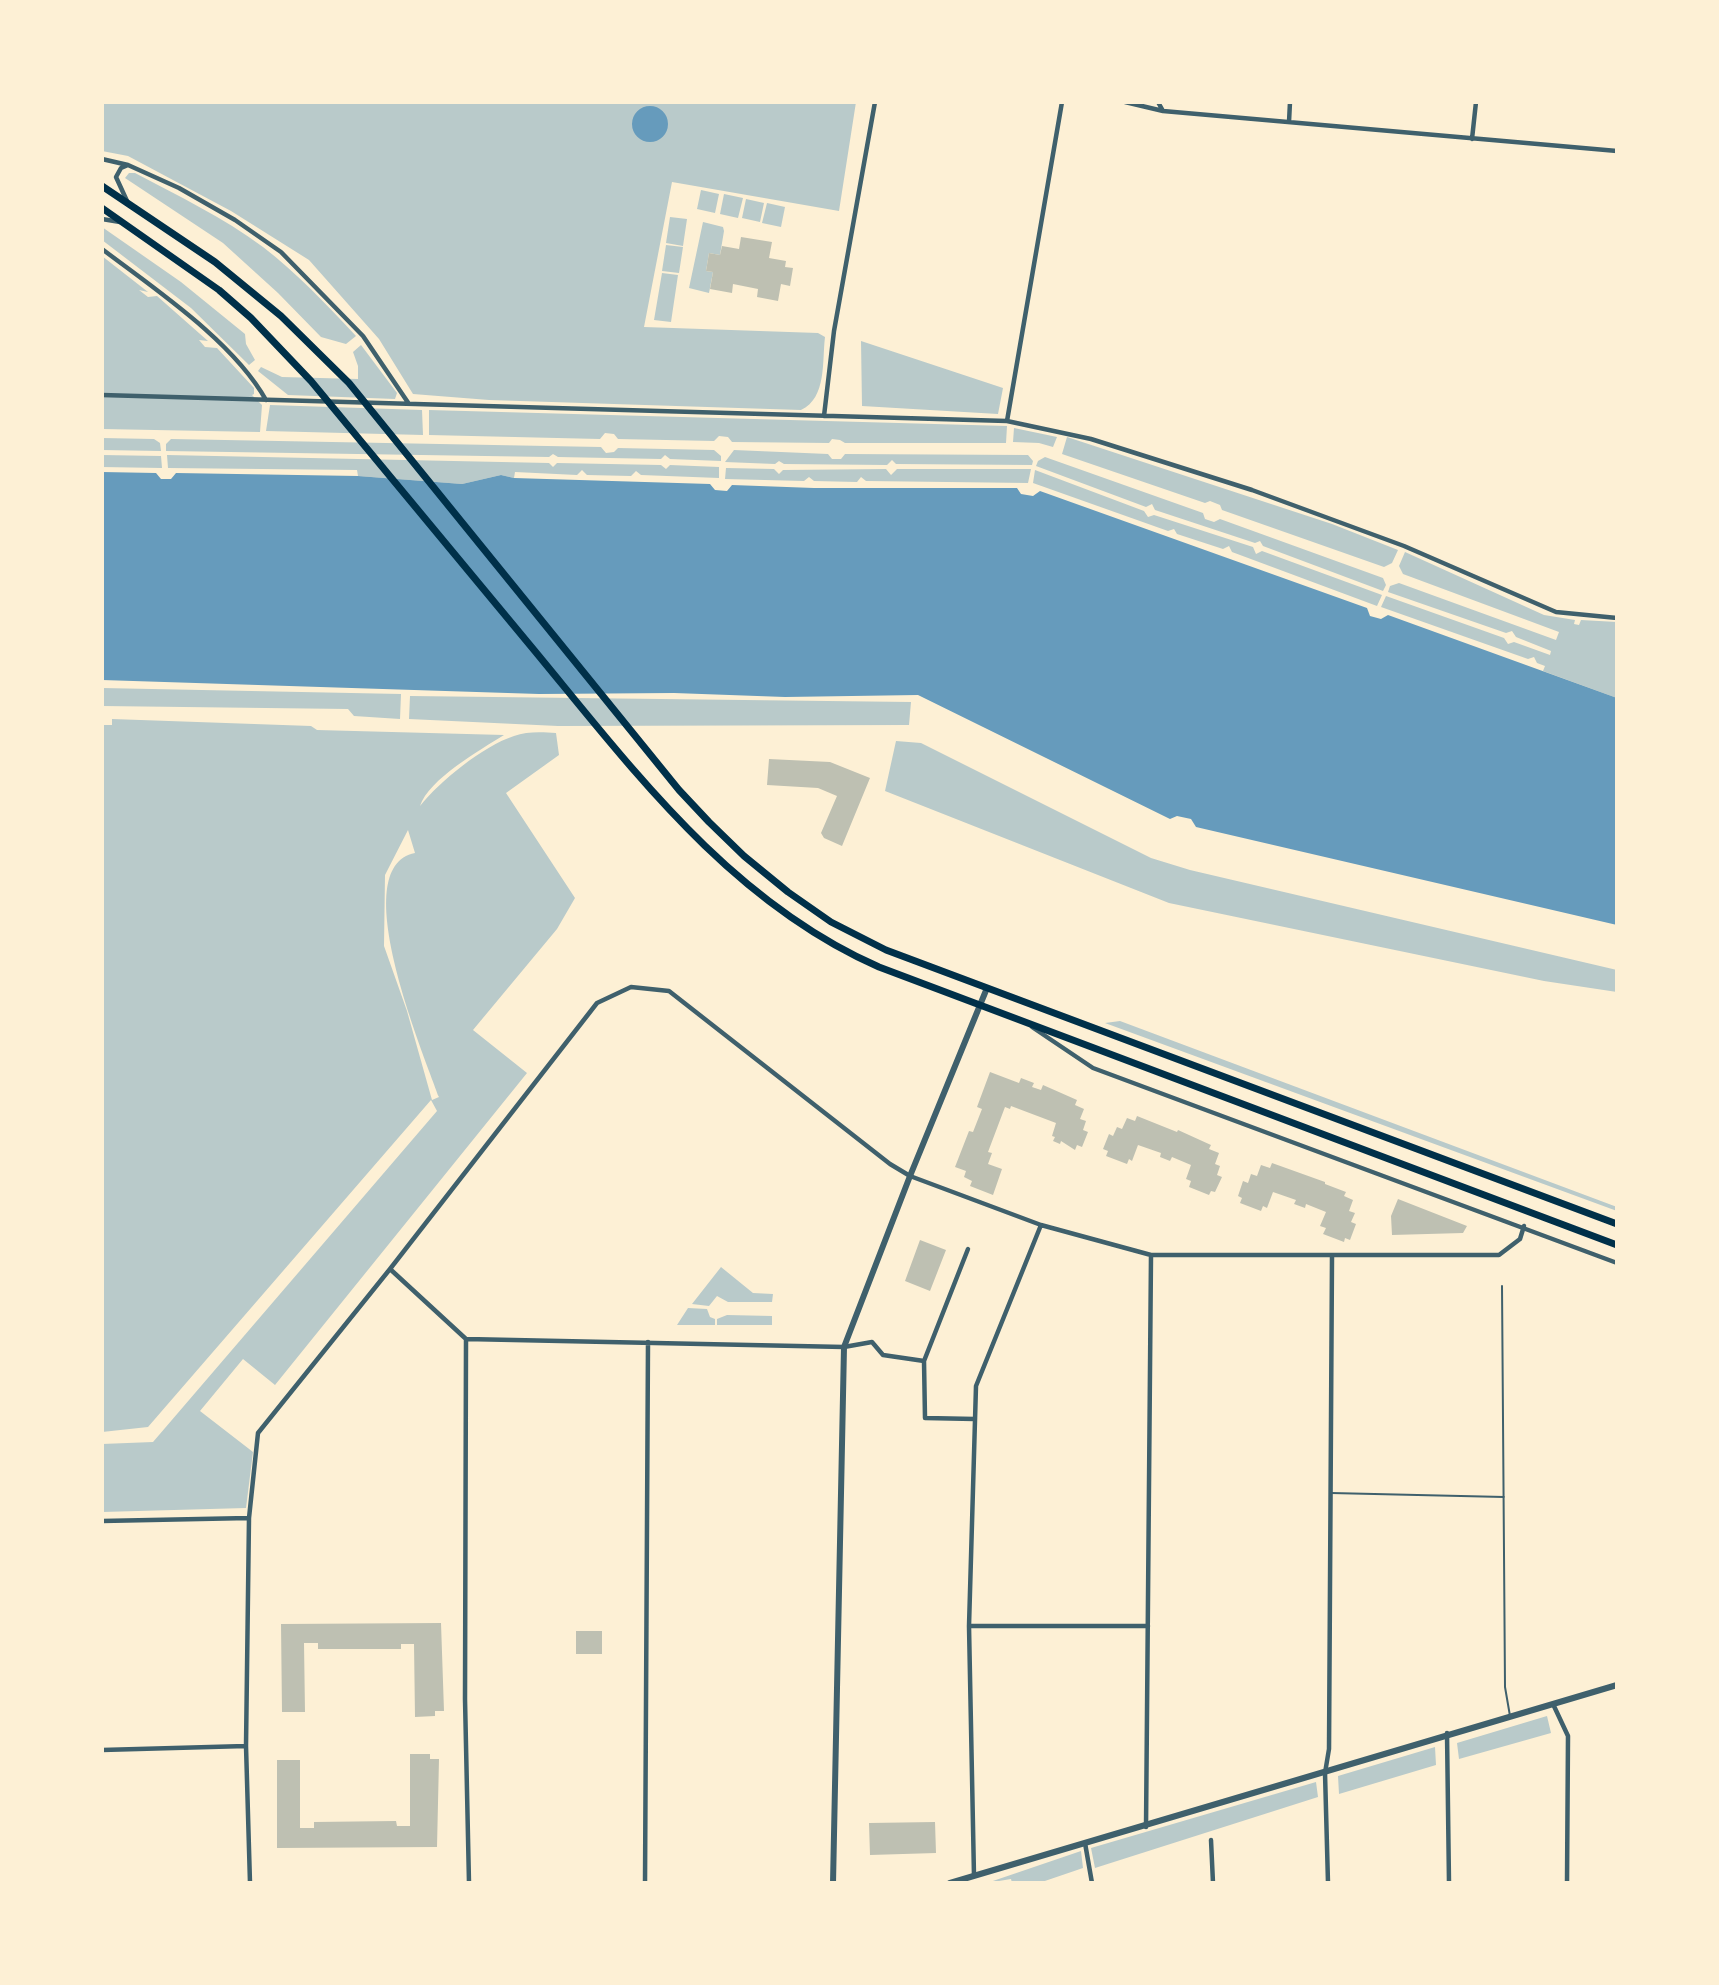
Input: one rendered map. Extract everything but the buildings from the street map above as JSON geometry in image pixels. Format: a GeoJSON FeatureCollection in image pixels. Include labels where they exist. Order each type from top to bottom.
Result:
{"type":"FeatureCollection","features":[{"type":"Feature","properties":{"kind":"main road"},"geometry":{"type":"LineString","coordinates":[[102,186],[170,230],[239,281],[281,316],[349,383],[679,790],[744,856],[831,922],[886,950],[1617,1224]]}},
{"type":"Feature","properties":{"kind":"main road"},"geometry":{"type":"LineString","coordinates":[[102,208],[219,290],[251,318],[311,381],[648,788],[735,874],[802,927],[870,963],[1617,1245]]}},
{"type":"Feature","properties":{"kind":"street"},"geometry":{"type":"LineString","coordinates":[[824,416],[834,331],[875,102]]}},
{"type":"Feature","properties":{"kind":"street"},"geometry":{"type":"LineString","coordinates":[[1006,421],[1062,102]]}},
{"type":"Feature","properties":{"kind":"street"},"geometry":{"type":"LineString","coordinates":[[1125,102],[1163,111],[1617,151]]}},
{"type":"Feature","properties":{"kind":"street"},"geometry":{"type":"LineString","coordinates":[[1158,102],[1163,111]]}},
{"type":"Feature","properties":{"kind":"street"},"geometry":{"type":"LineString","coordinates":[[1289,122],[1290,102]]}},
{"type":"Feature","properties":{"kind":"street"},"geometry":{"type":"LineString","coordinates":[[1472,138],[1476,102]]}},
{"type":"Feature","properties":{"kind":"street"},"geometry":{"type":"LineString","coordinates":[[102,159],[128,165],[179,188],[235,220],[281,252],[363,336],[409,404]]}},
{"type":"Feature","properties":{"kind":"street"},"geometry":{"type":"LineString","coordinates":[[128,165],[121,168],[116,177],[128,203]]}},
{"type":"Feature","properties":{"kind":"street"},"geometry":{"type":"LineString","coordinates":[[102,219],[124,222]]}},
{"type":"Feature","properties":{"kind":"street"},"geometry":{"type":"LineString","coordinates":[[102,249],[182,309],[248,372],[266,400]]}},
{"type":"Feature","properties":{"kind":"street"},"geometry":{"type":"LineString","coordinates":[[102,395],[1006,421],[1091,439],[1252,490],[1404,546],[1556,612],[1617,618]]}},
{"type":"Feature","properties":{"kind":"street"},"geometry":{"type":"LineString","coordinates":[[250,1883],[246,1746],[249,1518],[258,1433],[390,1269],[597,1003],[631,987],[669,991],[890,1164],[910,1176],[1041,1225],[1151,1255],[1499,1255],[1520,1239],[1524,1226]]}},
{"type":"Feature","properties":{"kind":"street"},"geometry":{"type":"LineString","coordinates":[[833,1883],[844,1347],[910,1176],[987,988]]}},
{"type":"Feature","properties":{"kind":"street"},"geometry":{"type":"LineString","coordinates":[[1023,1020],[1093,1068],[1524,1226],[1617,1263]]}},
{"type":"Feature","properties":{"kind":"street"},"geometry":{"type":"LineString","coordinates":[[974,1876],[969,1626],[976,1386],[1041,1225]]}},
{"type":"Feature","properties":{"kind":"street"},"geometry":{"type":"LineString","coordinates":[[968,1249],[924,1361],[925,1419],[975,1419]]}},
{"type":"Feature","properties":{"kind":"street"},"geometry":{"type":"LineString","coordinates":[[1146,1827],[1151,1255]]}},
{"type":"Feature","properties":{"kind":"street"},"geometry":{"type":"LineString","coordinates":[[1328,1883],[1325,1773],[1329,1749],[1332,1256]]}},
{"type":"Feature","properties":{"kind":"street"},"geometry":{"type":"LineString","coordinates":[[390,1269],[466,1339],[844,1347],[872,1342],[884,1355],[924,1361]]}},
{"type":"Feature","properties":{"kind":"street"},"geometry":{"type":"LineString","coordinates":[[466,1339],[465,1699],[469,1883]]}},
{"type":"Feature","properties":{"kind":"street"},"geometry":{"type":"LineString","coordinates":[[645,1883],[648,1342]]}},
{"type":"Feature","properties":{"kind":"street"},"geometry":{"type":"LineString","coordinates":[[102,1521],[249,1518]]}},
{"type":"Feature","properties":{"kind":"street"},"geometry":{"type":"LineString","coordinates":[[969,1626],[1148,1626]]}},
{"type":"Feature","properties":{"kind":"street"},"geometry":{"type":"LineString","coordinates":[[950,1883],[1325,1773],[1447,1733],[1617,1685]]}},
{"type":"Feature","properties":{"kind":"street"},"geometry":{"type":"LineString","coordinates":[[1553,1704],[1568,1736],[1567,1883]]}},
{"type":"Feature","properties":{"kind":"street"},"geometry":{"type":"LineString","coordinates":[[1447,1733],[1449,1883]]}},
{"type":"Feature","properties":{"kind":"street"},"geometry":{"type":"LineString","coordinates":[[102,1750],[246,1746]]}},
{"type":"Feature","properties":{"kind":"street"},"geometry":{"type":"LineString","coordinates":[[1211,1840],[1213,1883]]}},
{"type":"Feature","properties":{"kind":"street"},"geometry":{"type":"LineString","coordinates":[[1085,1843],[1092,1883]]}},
{"type":"Feature","properties":{"kind":"lane"},"geometry":{"type":"LineString","coordinates":[[1502,1286],[1505,1687],[1510,1716]]}},
{"type":"Feature","properties":{"kind":"lane"},"geometry":{"type":"LineString","coordinates":[[1331,1493],[1504,1497]]}},
{"type":"Feature","properties":{"kind":"shaded area"},"geometry":{"type":"Polygon","coordinates":[[[102,102],[856,102],[839,211],[672,182],[644,327],[818,333],[825,337],[822,378],[819,388],[815,397],[801,410],[489,400],[413,394],[379,339],[309,260],[231,211],[128,156],[102,151],[102,102]]]}},
{"type":"Feature","properties":{"kind":"shaded area"},"geometry":{"type":"Polygon","coordinates":[[[129,173],[135,173],[200,207],[263,247],[299,278],[356,336],[346,344],[321,337],[278,293],[223,243],[125,178],[129,173]]]}},
{"type":"Feature","properties":{"kind":"shaded area"},"geometry":{"type":"Polygon","coordinates":[[[701,190],[719,194],[715,213],[697,209],[701,190]]]}},
{"type":"Feature","properties":{"kind":"shaded area"},"geometry":{"type":"Polygon","coordinates":[[[724,194],[743,198],[738,218],[720,214],[724,194]]]}},
{"type":"Feature","properties":{"kind":"shaded area"},"geometry":{"type":"Polygon","coordinates":[[[746,199],[764,203],[760,222],[742,218],[746,199]]]}},
{"type":"Feature","properties":{"kind":"shaded area"},"geometry":{"type":"Polygon","coordinates":[[[767,203],[785,207],[781,227],[762,223],[767,203]]]}},
{"type":"Feature","properties":{"kind":"shaded area"},"geometry":{"type":"Polygon","coordinates":[[[670,217],[687,219],[683,246],[666,243],[670,217]]]}},
{"type":"Feature","properties":{"kind":"shaded area"},"geometry":{"type":"Polygon","coordinates":[[[703,222],[723,227],[724,231],[720,255],[709,253],[706,271],[713,272],[709,293],[689,288],[703,222]]]}},
{"type":"Feature","properties":{"kind":"shaded area"},"geometry":{"type":"Polygon","coordinates":[[[102,227],[181,282],[245,334],[246,344],[255,360],[249,365],[191,308],[102,240],[102,227]]]}},
{"type":"Feature","properties":{"kind":"shaded area"},"geometry":{"type":"Polygon","coordinates":[[[666,245],[683,247],[679,273],[662,271],[666,245]]]}},
{"type":"Feature","properties":{"kind":"shaded area"},"geometry":{"type":"Polygon","coordinates":[[[102,256],[148,292],[139,290],[148,297],[157,296],[208,341],[199,340],[205,347],[217,348],[254,388],[252,395],[262,405],[260,432],[102,429],[102,256]]]}},
{"type":"Feature","properties":{"kind":"shaded area"},"geometry":{"type":"Polygon","coordinates":[[[662,273],[678,275],[671,322],[654,320],[662,273]]]}},
{"type":"Feature","properties":{"kind":"shaded area"},"geometry":{"type":"Polygon","coordinates":[[[861,341],[1003,388],[998,414],[862,406],[861,341]]]}},
{"type":"Feature","properties":{"kind":"shaded area"},"geometry":{"type":"Polygon","coordinates":[[[361,345],[397,393],[395,399],[288,395],[258,371],[261,367],[282,377],[358,379],[358,366],[353,352],[361,345]]]}},
{"type":"Feature","properties":{"kind":"shaded area"},"geometry":{"type":"Polygon","coordinates":[[[270,405],[422,410],[423,435],[266,431],[270,405]]]}},
{"type":"Feature","properties":{"kind":"shaded area"},"geometry":{"type":"Polygon","coordinates":[[[429,410],[1007,426],[1006,443],[845,443],[832,439],[829,443],[732,442],[728,437],[719,436],[714,441],[618,439],[614,434],[605,433],[600,439],[429,435],[429,410]]]}},
{"type":"Feature","properties":{"kind":"shaded area"},"geometry":{"type":"Polygon","coordinates":[[[1014,428],[1057,437],[1053,447],[1039,443],[1013,442],[1014,428]]]}},
{"type":"Feature","properties":{"kind":"shaded area"},"geometry":{"type":"Polygon","coordinates":[[[1067,437],[1332,524],[1398,550],[1392,563],[1384,567],[1222,510],[1220,505],[1210,501],[1205,503],[1062,454],[1067,437]]]}},
{"type":"Feature","properties":{"kind":"shaded area"},"geometry":{"type":"Polygon","coordinates":[[[102,438],[154,439],[160,443],[161,451],[102,450],[102,438]]]}},
{"type":"Feature","properties":{"kind":"shaded area"},"geometry":{"type":"Polygon","coordinates":[[[171,439],[601,447],[606,453],[614,452],[618,448],[714,450],[721,456],[721,461],[670,459],[665,455],[661,459],[558,457],[553,454],[549,457],[166,451],[166,444],[171,439]]]}},
{"type":"Feature","properties":{"kind":"shaded area"},"geometry":{"type":"Polygon","coordinates":[[[734,450],[828,454],[832,459],[841,459],[845,454],[1028,455],[1033,461],[1032,465],[896,464],[892,460],[887,465],[784,464],[779,461],[775,464],[725,462],[734,450]]]}},
{"type":"Feature","properties":{"kind":"shaded area"},"geometry":{"type":"Polygon","coordinates":[[[102,455],[161,456],[162,468],[102,467],[102,455]]]}},
{"type":"Feature","properties":{"kind":"shaded area"},"geometry":{"type":"Polygon","coordinates":[[[167,455],[549,463],[553,467],[557,463],[661,465],[666,469],[670,465],[719,467],[719,478],[641,475],[636,471],[631,476],[587,475],[582,470],[577,475],[515,472],[514,478],[501,475],[462,484],[358,476],[357,470],[168,468],[167,455]]]}},
{"type":"Feature","properties":{"kind":"shaded area"},"geometry":{"type":"Polygon","coordinates":[[[1045,457],[1203,513],[1205,519],[1214,522],[1220,519],[1383,578],[1386,585],[1383,591],[1263,546],[1260,541],[1255,543],[1155,510],[1152,504],[1146,507],[1036,466],[1038,461],[1045,457]]]}},
{"type":"Feature","properties":{"kind":"shaded area"},"geometry":{"type":"Polygon","coordinates":[[[726,468],[774,469],[779,474],[783,470],[886,469],[891,475],[897,469],[1031,469],[1028,483],[866,481],[861,477],[857,482],[814,481],[809,477],[804,481],[725,479],[726,468]]]}},
{"type":"Feature","properties":{"kind":"shaded area"},"geometry":{"type":"Polygon","coordinates":[[[1035,470],[1144,511],[1148,517],[1154,515],[1253,547],[1256,554],[1262,551],[1382,595],[1377,606],[1232,552],[1229,546],[1223,549],[1177,534],[1174,529],[1168,531],[1033,483],[1035,470]]]}},
{"type":"Feature","properties":{"kind":"shaded area"},"geometry":{"type":"Polygon","coordinates":[[[1405,552],[1544,615],[1575,620],[1574,624],[1579,625],[1581,620],[1617,622],[1617,698],[1543,671],[1545,666],[1537,663],[1534,657],[1528,659],[1381,607],[1386,596],[1504,638],[1508,644],[1514,642],[1550,655],[1551,651],[1516,637],[1512,631],[1506,633],[1388,592],[1390,586],[1399,583],[1556,640],[1559,632],[1403,574],[1399,566],[1405,552]]]}},
{"type":"Feature","properties":{"kind":"shaded area"},"geometry":{"type":"Polygon","coordinates":[[[102,688],[401,694],[400,719],[354,716],[348,709],[102,706],[102,688]]]}},
{"type":"Feature","properties":{"kind":"shaded area"},"geometry":{"type":"Polygon","coordinates":[[[410,696],[911,702],[909,725],[558,726],[409,719],[410,696]]]}},
{"type":"Feature","properties":{"kind":"shaded area"},"geometry":{"type":"Polygon","coordinates":[[[112,719],[311,726],[317,730],[504,735],[444,776],[425,796],[420,806],[450,776],[476,756],[502,741],[519,734],[556,733],[559,755],[506,793],[575,898],[557,929],[473,1030],[527,1073],[275,1385],[243,1359],[200,1411],[253,1452],[246,1508],[102,1512],[102,1444],[153,1442],[437,1111],[431,1100],[148,1427],[102,1432],[102,725],[112,725],[112,719]],[[408,830],[385,875],[384,946],[407,1011],[432,1100],[439,1097],[419,1044],[395,965],[388,926],[387,891],[395,866],[415,853],[408,830]]]}},
{"type":"Feature","properties":{"kind":"shaded area"},"geometry":{"type":"Polygon","coordinates":[[[896,741],[921,743],[1151,858],[1190,870],[1617,970],[1617,992],[1544,981],[1169,903],[885,791],[896,741]]]}},
{"type":"Feature","properties":{"kind":"shaded area"},"geometry":{"type":"Polygon","coordinates":[[[1120,1021],[1617,1207],[1617,1211],[1105,1023],[1120,1021]]]}},
{"type":"Feature","properties":{"kind":"shaded area"},"geometry":{"type":"Polygon","coordinates":[[[721,1267],[753,1293],[773,1294],[772,1302],[728,1302],[717,1296],[709,1306],[692,1304],[721,1267]]]}},
{"type":"Feature","properties":{"kind":"shaded area"},"geometry":{"type":"Polygon","coordinates":[[[688,1308],[707,1309],[710,1317],[715,1319],[715,1325],[677,1325],[688,1308]]]}},
{"type":"Feature","properties":{"kind":"shaded area"},"geometry":{"type":"Polygon","coordinates":[[[727,1315],[772,1316],[772,1325],[717,1325],[717,1319],[727,1315]]]}},
{"type":"Feature","properties":{"kind":"shaded area"},"geometry":{"type":"Polygon","coordinates":[[[1547,1716],[1551,1733],[1459,1759],[1457,1743],[1547,1716]]]}},
{"type":"Feature","properties":{"kind":"shaded area"},"geometry":{"type":"Polygon","coordinates":[[[1435,1747],[1436,1765],[1339,1794],[1338,1776],[1435,1747]]]}},
{"type":"Feature","properties":{"kind":"shaded area"},"geometry":{"type":"Polygon","coordinates":[[[1316,1782],[1318,1797],[1095,1868],[1091,1848],[1316,1782]]]}},
{"type":"Feature","properties":{"kind":"shaded area"},"geometry":{"type":"Polygon","coordinates":[[[1081,1851],[1083,1868],[1039,1883],[1012,1883],[1011,1879],[987,1883],[1081,1851]]]}},
{"type":"Feature","properties":{"kind":"water"},"geometry":{"type":"Polygon","coordinates":[[[650,106],[663,111],[668,124],[663,137],[650,142],[637,137],[632,124],[637,111],[650,106]]]}},
{"type":"Feature","properties":{"kind":"water"},"geometry":{"type":"Polygon","coordinates":[[[102,472],[156,473],[161,479],[171,479],[176,473],[358,476],[462,484],[501,475],[514,478],[710,484],[715,490],[727,491],[732,485],[814,488],[1017,488],[1021,494],[1033,496],[1040,491],[1367,608],[1370,616],[1381,619],[1388,615],[1617,698],[1617,925],[1196,827],[1191,819],[1177,816],[1170,819],[918,695],[785,697],[674,693],[539,694],[102,680],[102,472]]]}}]}
